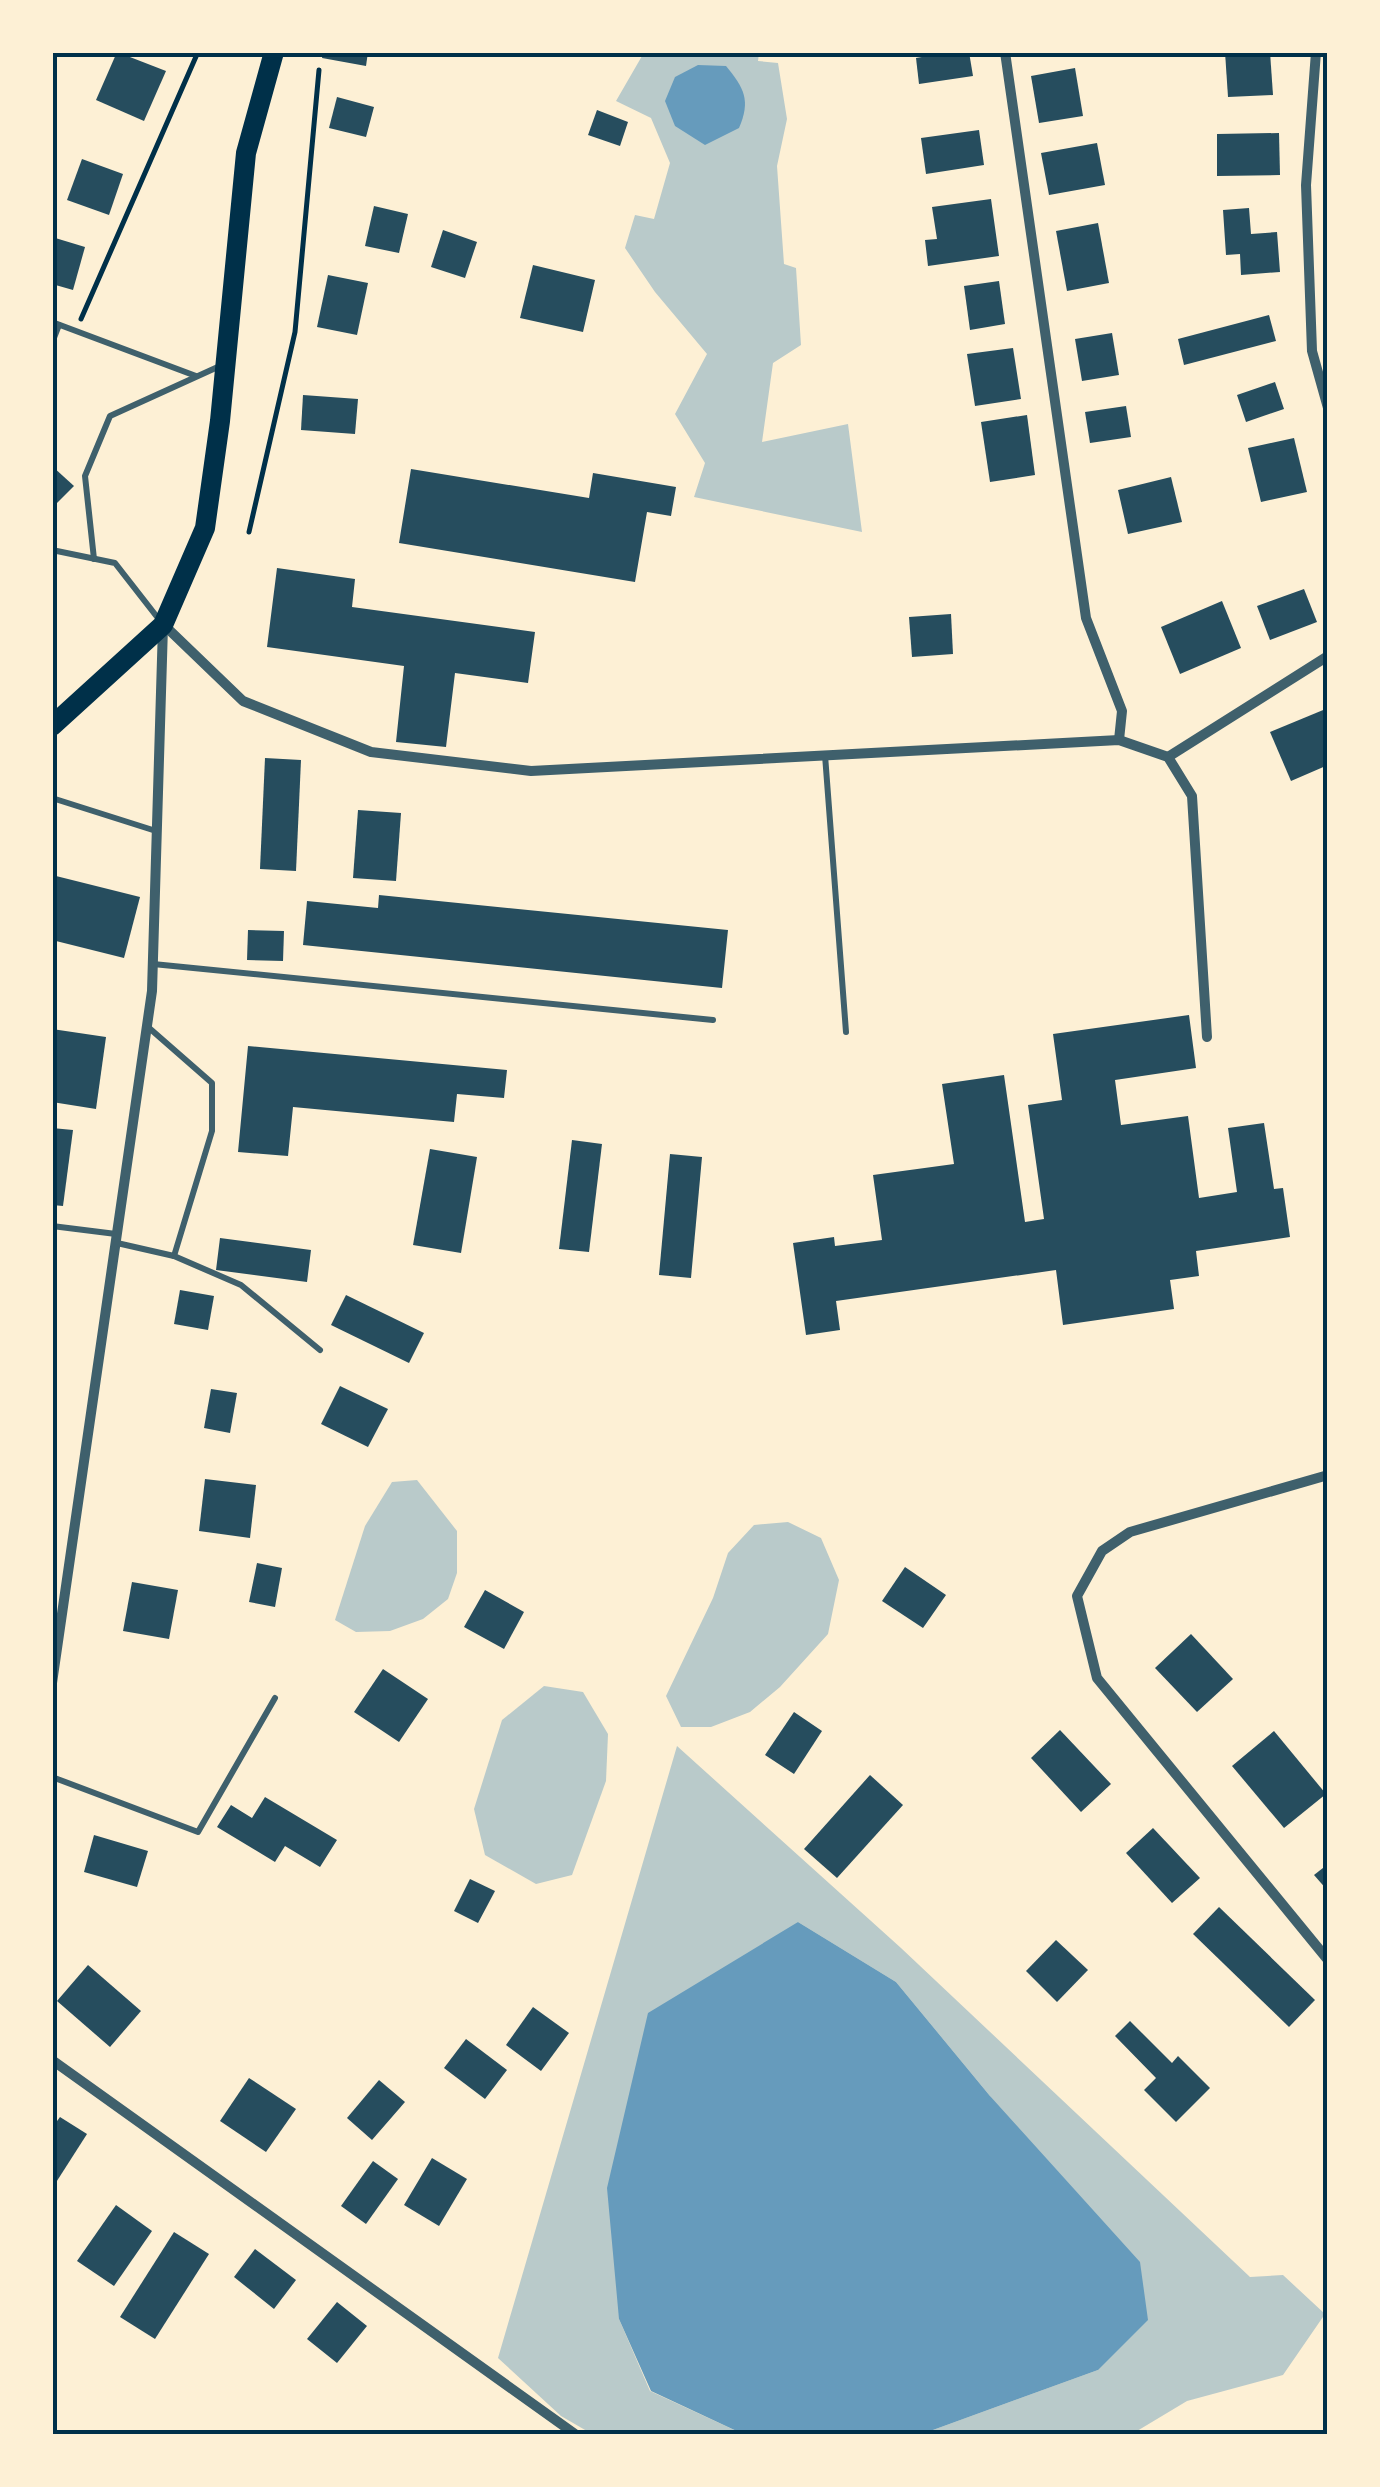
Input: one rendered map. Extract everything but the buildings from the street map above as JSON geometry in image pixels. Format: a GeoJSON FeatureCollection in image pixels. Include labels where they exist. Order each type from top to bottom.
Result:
{"type":"FeatureCollection","features":[{"type":"Feature","properties":{"kind":"main road"},"geometry":{"type":"LineString","coordinates":[[52,726],[163,625],[205,528],[226,364],[246,152],[274,52]]}},
{"type":"Feature","properties":{"kind":"street"},"geometry":{"type":"LineString","coordinates":[[1005,52],[1086,618],[1122,712],[1119,740]]}},
{"type":"Feature","properties":{"kind":"street"},"geometry":{"type":"LineString","coordinates":[[1316,52],[1307,208],[1312,351],[1328,408]]}},
{"type":"Feature","properties":{"kind":"street"},"geometry":{"type":"LineString","coordinates":[[163,625],[243,701],[371,752],[531,770],[1119,740],[1168,756],[1192,796],[1207,1037]]}},
{"type":"Feature","properties":{"kind":"street"},"geometry":{"type":"LineString","coordinates":[[52,1683],[147,1026],[153,964],[163,625]]}},
{"type":"Feature","properties":{"kind":"street"},"geometry":{"type":"LineString","coordinates":[[1168,756],[1328,656]]}},
{"type":"Feature","properties":{"kind":"street"},"geometry":{"type":"LineString","coordinates":[[1328,1475],[1130,1532],[1102,1551],[1077,1596],[1097,1678],[1328,1960]]}},
{"type":"Feature","properties":{"kind":"street"},"geometry":{"type":"LineString","coordinates":[[52,2060],[574,2434]]}},
{"type":"Feature","properties":{"kind":"lane"},"geometry":{"type":"LineString","coordinates":[[52,343],[56,323],[197,376]]}},
{"type":"Feature","properties":{"kind":"lane"},"geometry":{"type":"LineString","coordinates":[[94,559],[85,476],[110,416],[226,364]]}},
{"type":"Feature","properties":{"kind":"lane"},"geometry":{"type":"LineString","coordinates":[[52,550],[115,563],[163,625]]}},
{"type":"Feature","properties":{"kind":"lane"},"geometry":{"type":"LineString","coordinates":[[825,754],[846,1032]]}},
{"type":"Feature","properties":{"kind":"lane"},"geometry":{"type":"LineString","coordinates":[[52,798],[157,831]]}},
{"type":"Feature","properties":{"kind":"lane"},"geometry":{"type":"LineString","coordinates":[[153,964],[713,1020]]}},
{"type":"Feature","properties":{"kind":"lane"},"geometry":{"type":"LineString","coordinates":[[147,1026],[212,1083],[212,1131],[174,1256]]}},
{"type":"Feature","properties":{"kind":"lane"},"geometry":{"type":"LineString","coordinates":[[52,1226],[117,1238],[174,1256],[241,1285],[320,1350]]}},
{"type":"Feature","properties":{"kind":"lane"},"geometry":{"type":"LineString","coordinates":[[52,1778],[198,1832],[275,1698]]}},
{"type":"Feature","properties":{"kind":"path"},"geometry":{"type":"LineString","coordinates":[[76,331],[198,52]]}},
{"type":"Feature","properties":{"kind":"path"},"geometry":{"type":"LineString","coordinates":[[248,532],[295,332],[318,70]]}},
{"type":"Feature","properties":{"kind":"shaded area"},"geometry":{"type":"Polygon","coordinates":[[[637,53],[759,53],[758,61],[778,63],[787,119],[777,166],[784,264],[796,268],[801,345],[773,363],[762,442],[848,424],[862,532],[694,497],[705,463],[675,414],[707,354],[655,292],[625,248],[635,215],[654,219],[670,163],[651,118],[616,101],[642,56],[637,53]]]}},
{"type":"Feature","properties":{"kind":"shaded area"},"geometry":{"type":"Polygon","coordinates":[[[417,1480],[457,1531],[457,1573],[448,1599],[423,1619],[390,1631],[356,1632],[335,1620],[365,1526],[392,1482],[417,1480]]]}},
{"type":"Feature","properties":{"kind":"shaded area"},"geometry":{"type":"Polygon","coordinates":[[[788,1522],[821,1538],[839,1580],[828,1634],[780,1687],[750,1712],[711,1727],[681,1727],[666,1696],[713,1598],[728,1553],[754,1525],[788,1522]]]}},
{"type":"Feature","properties":{"kind":"shaded area"},"geometry":{"type":"Polygon","coordinates":[[[544,1686],[583,1692],[608,1734],[606,1781],[572,1875],[536,1884],[485,1855],[474,1809],[502,1720],[544,1686]]]}},
{"type":"Feature","properties":{"kind":"shaded area"},"geometry":{"type":"Polygon","coordinates":[[[677,1746],[901,1948],[1250,2277],[1283,2275],[1325,2314],[1283,2375],[1187,2401],[1132,2434],[922,2434],[1098,2370],[990,2096],[896,1982],[798,1922],[619,2319],[650,2391],[743,2434],[592,2434],[561,2416],[498,2358],[677,1746]]]}},
{"type":"Feature","properties":{"kind":"water"},"geometry":{"type":"Polygon","coordinates":[[[698,65],[726,66],[745,102],[739,128],[705,145],[675,126],[665,101],[675,77],[698,65]]]}},
{"type":"Feature","properties":{"kind":"water"},"geometry":{"type":"Polygon","coordinates":[[[798,1922],[896,1982],[990,2096],[1140,2262],[1148,2320],[1098,2370],[922,2434],[743,2434],[651,2391],[619,2319],[607,2188],[648,2013],[798,1922]]]}}]}
